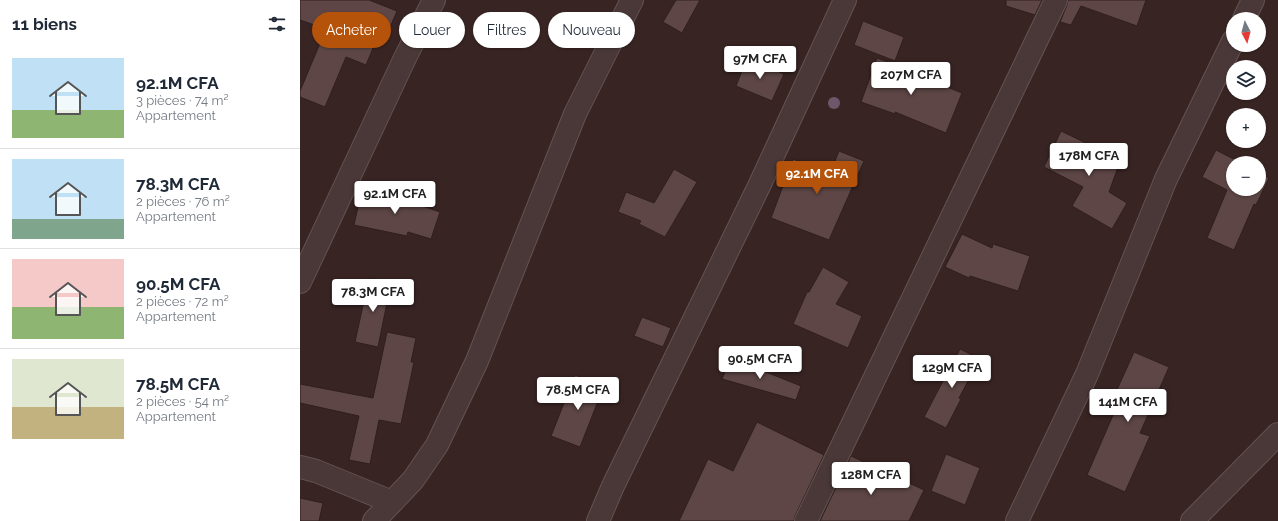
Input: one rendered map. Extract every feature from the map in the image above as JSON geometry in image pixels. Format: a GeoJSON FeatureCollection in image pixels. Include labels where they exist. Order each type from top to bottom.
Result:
{"type":"FeatureCollection","features":[{"type":"Feature","properties":{"kind":"street"},"geometry":{"type":"LineString","coordinates":[[300,282],[397,74],[434,0]]}},
{"type":"Feature","properties":{"kind":"street"},"geometry":{"type":"LineString","coordinates":[[374,521],[413,480],[437,445],[477,361],[575,114],[632,0]]}},
{"type":"Feature","properties":{"kind":"street"},"geometry":{"type":"LineString","coordinates":[[598,521],[613,486],[760,184],[845,0]]}},
{"type":"Feature","properties":{"kind":"street"},"geometry":{"type":"LineString","coordinates":[[806,521],[1056,0]]}},
{"type":"Feature","properties":{"kind":"street"},"geometry":{"type":"LineString","coordinates":[[1247,12],[1253,0]]}},
{"type":"Feature","properties":{"kind":"street"},"geometry":{"type":"LineString","coordinates":[[1017,521],[1087,374],[1166,179],[1228,52]]}},
{"type":"Feature","properties":{"kind":"street"},"geometry":{"type":"LineString","coordinates":[[1192,521],[1278,434]]}},
{"type":"Feature","properties":{"kind":"street"},"geometry":{"type":"LineString","coordinates":[[300,467],[316,471],[392,502]]}},
{"type":"Feature","properties":{"kind":"building"},"geometry":{"type":"Polygon","coordinates":[[[300,0],[369,0],[397,11],[391,25],[391,12],[312,12],[312,24],[300,20],[300,0]]]}},
{"type":"Feature","properties":{"kind":"building"},"geometry":{"type":"Polygon","coordinates":[[[676,0],[700,0],[682,33],[663,22],[676,0]]]}},
{"type":"Feature","properties":{"kind":"building"},"geometry":{"type":"Polygon","coordinates":[[[1006,0],[1042,0],[1035,15],[1006,6],[1006,0]]]}},
{"type":"Feature","properties":{"kind":"building"},"geometry":{"type":"Polygon","coordinates":[[[1068,0],[1146,0],[1137,26],[1081,6],[1071,25],[1060,22],[1068,0]]]}},
{"type":"Feature","properties":{"kind":"building"},"geometry":{"type":"Polygon","coordinates":[[[863,21],[904,37],[895,61],[854,45],[863,21]]]}},
{"type":"Feature","properties":{"kind":"building"},"geometry":{"type":"Polygon","coordinates":[[[318,48],[373,48],[366,65],[346,57],[325,107],[300,97],[300,91],[318,48]]]}},
{"type":"Feature","properties":{"kind":"building"},"geometry":{"type":"Polygon","coordinates":[[[747,58],[784,74],[772,101],[736,86],[747,58]]]}},
{"type":"Feature","properties":{"kind":"building"},"geometry":{"type":"Polygon","coordinates":[[[877,58],[910,70],[910,72],[962,93],[946,133],[895,112],[895,114],[861,102],[877,58]]]}},
{"type":"Feature","properties":{"kind":"building"},"geometry":{"type":"Polygon","coordinates":[[[1061,131],[1088,144],[1122,156],[1109,192],[1127,203],[1112,229],[1072,206],[1083,187],[1044,167],[1061,131]]]}},
{"type":"Feature","properties":{"kind":"building"},"geometry":{"type":"Polygon","coordinates":[[[1216,150],[1228,156],[1226,156],[1226,189],[1202,177],[1216,150]]]}},
{"type":"Feature","properties":{"kind":"building"},"geometry":{"type":"Polygon","coordinates":[[[839,151],[864,161],[829,240],[771,218],[793,159],[830,173],[839,151]]]}},
{"type":"Feature","properties":{"kind":"building"},"geometry":{"type":"Polygon","coordinates":[[[674,169],[697,182],[665,237],[639,224],[641,221],[618,212],[626,192],[654,203],[674,169]]]}},
{"type":"Feature","properties":{"kind":"building"},"geometry":{"type":"Polygon","coordinates":[[[1266,176],[1269,178],[1266,184],[1266,176]]]}},
{"type":"Feature","properties":{"kind":"building"},"geometry":{"type":"Polygon","coordinates":[[[362,189],[414,200],[414,203],[440,212],[431,239],[408,232],[407,236],[354,225],[362,189]]]}},
{"type":"Feature","properties":{"kind":"building"},"geometry":{"type":"Polygon","coordinates":[[[1226,192],[1226,196],[1260,196],[1256,205],[1254,204],[1234,250],[1207,238],[1226,192]]]}},
{"type":"Feature","properties":{"kind":"building"},"geometry":{"type":"Polygon","coordinates":[[[962,234],[992,248],[993,244],[1030,256],[1018,291],[970,276],[969,278],[945,267],[962,234]]]}},
{"type":"Feature","properties":{"kind":"building"},"geometry":{"type":"Polygon","coordinates":[[[823,267],[849,282],[836,304],[862,316],[848,348],[793,324],[807,292],[809,292],[823,267]]]}},
{"type":"Feature","properties":{"kind":"building"},"geometry":{"type":"Polygon","coordinates":[[[369,278],[391,283],[378,347],[355,342],[369,278]]]}},
{"type":"Feature","properties":{"kind":"building"},"geometry":{"type":"Polygon","coordinates":[[[642,317],[671,328],[663,347],[634,336],[642,317]]]}},
{"type":"Feature","properties":{"kind":"building"},"geometry":{"type":"Polygon","coordinates":[[[387,332],[416,338],[411,362],[414,362],[401,424],[379,420],[370,464],[349,460],[359,416],[300,403],[300,384],[373,398],[387,332]]]}},
{"type":"Feature","properties":{"kind":"building"},"geometry":{"type":"Polygon","coordinates":[[[960,349],[980,359],[959,398],[961,399],[946,428],[924,417],[960,349]]]}},
{"type":"Feature","properties":{"kind":"building"},"geometry":{"type":"Polygon","coordinates":[[[1134,352],[1169,367],[1140,433],[1150,436],[1125,492],[1087,475],[1117,406],[1111,403],[1134,352]]]}},
{"type":"Feature","properties":{"kind":"building"},"geometry":{"type":"Polygon","coordinates":[[[731,358],[801,386],[796,400],[722,379],[731,358]]]}},
{"type":"Feature","properties":{"kind":"building"},"geometry":{"type":"Polygon","coordinates":[[[575,375],[604,386],[580,447],[551,436],[575,375]]]}},
{"type":"Feature","properties":{"kind":"building"},"geometry":{"type":"Polygon","coordinates":[[[757,422],[824,455],[794,521],[679,521],[708,459],[733,471],[757,422]]]}},
{"type":"Feature","properties":{"kind":"building"},"geometry":{"type":"Polygon","coordinates":[[[946,454],[980,468],[965,505],[931,491],[946,454]]]}},
{"type":"Feature","properties":{"kind":"building"},"geometry":{"type":"Polygon","coordinates":[[[851,456],[924,490],[909,521],[820,521],[851,456]]]}},
{"type":"Feature","properties":{"kind":"building"},"geometry":{"type":"Polygon","coordinates":[[[300,498],[323,503],[319,521],[300,521],[300,498]]]}}]}
